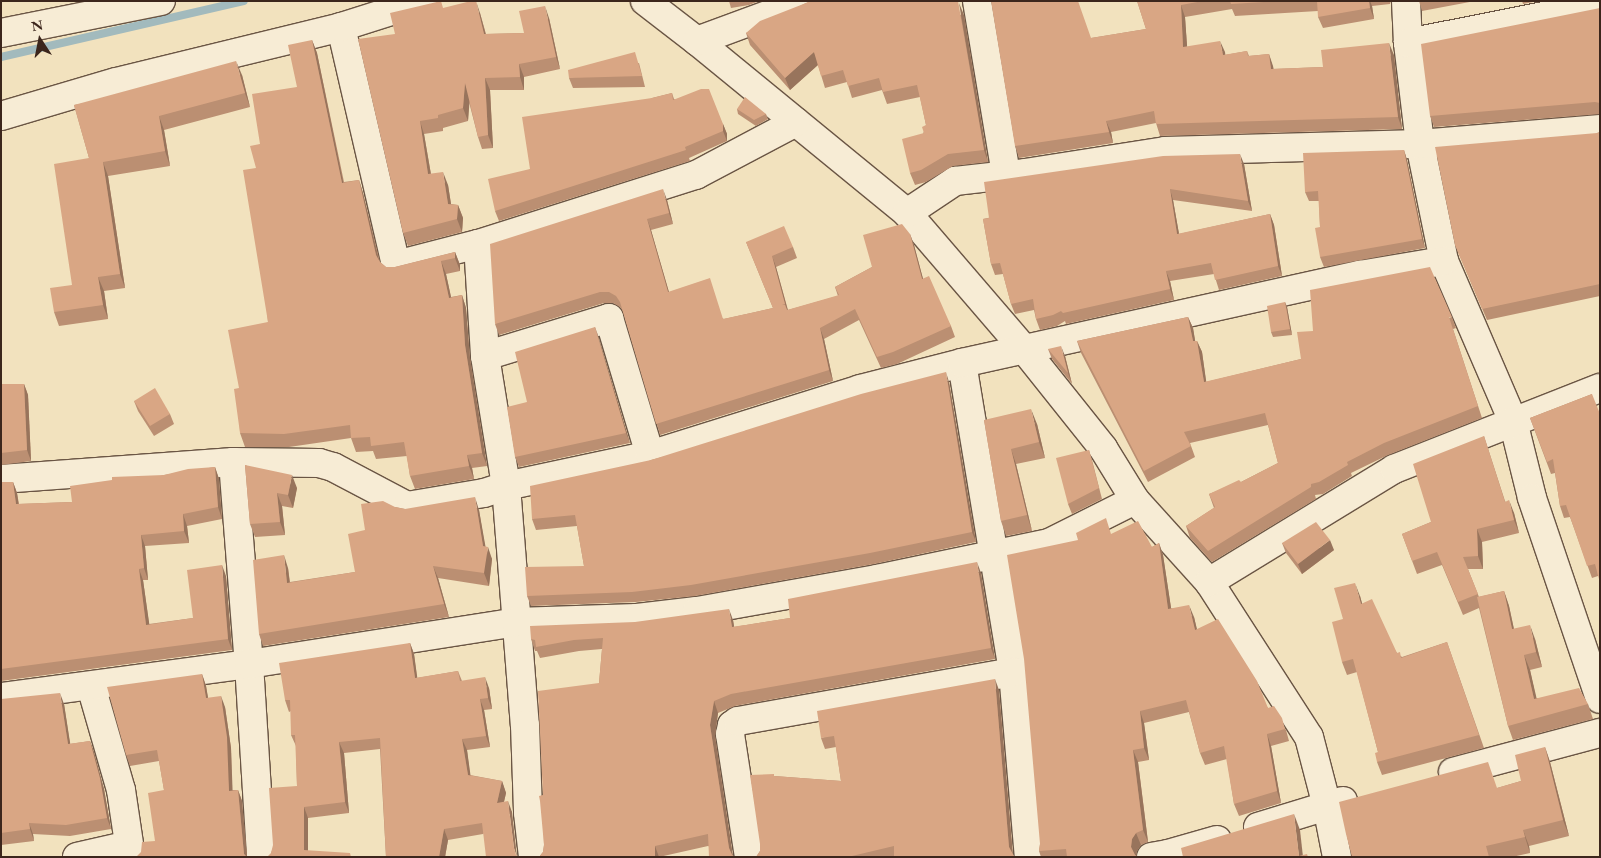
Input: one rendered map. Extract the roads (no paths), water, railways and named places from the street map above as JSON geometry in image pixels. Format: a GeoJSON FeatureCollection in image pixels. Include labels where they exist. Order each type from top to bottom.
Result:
{"type":"FeatureCollection","features":[{"type":"Feature","properties":{"kind":"street"},"geometry":{"type":"LineString","coordinates":[[1,33],[162,1]]}},
{"type":"Feature","properties":{"kind":"street"},"geometry":{"type":"LineString","coordinates":[[1,116],[116,82],[341,27],[423,1]]}},
{"type":"Feature","properties":{"kind":"street"},"geometry":{"type":"LineString","coordinates":[[645,1],[908,213],[1024,349],[1103,448],[1136,500],[1209,582],[1309,737],[1327,806],[1337,857]]}},
{"type":"Feature","properties":{"kind":"street"},"geometry":{"type":"LineString","coordinates":[[697,41],[805,1]]}},
{"type":"Feature","properties":{"kind":"street"},"geometry":{"type":"LineString","coordinates":[[978,1],[1006,174]]}},
{"type":"Feature","properties":{"kind":"street"},"geometry":{"type":"LineString","coordinates":[[1406,1],[1408,43],[1420,144],[1444,261],[1513,421],[1532,498],[1597,684]]}},
{"type":"Feature","properties":{"kind":"street"},"geometry":{"type":"LineString","coordinates":[[1408,43],[1600,5]]}},
{"type":"Feature","properties":{"kind":"street"},"geometry":{"type":"LineString","coordinates":[[341,27],[396,265],[478,244],[696,175],[796,122]]}},
{"type":"Feature","properties":{"kind":"street"},"geometry":{"type":"LineString","coordinates":[[908,213],[954,181],[1165,151],[1420,144],[1600,129]]}},
{"type":"Feature","properties":{"kind":"street"},"geometry":{"type":"LineString","coordinates":[[478,244],[485,356],[506,486],[525,725],[528,813],[533,857]]}},
{"type":"Feature","properties":{"kind":"street"},"geometry":{"type":"LineString","coordinates":[[1,479],[233,462],[319,462],[407,506],[484,494],[506,486],[650,455],[860,389],[1024,349],[1360,275],[1444,261]]}},
{"type":"Feature","properties":{"kind":"street"},"geometry":{"type":"LineString","coordinates":[[485,356],[609,318],[650,455]]}},
{"type":"Feature","properties":{"kind":"street"},"geometry":{"type":"LineString","coordinates":[[962,364],[1013,672],[1029,857]]}},
{"type":"Feature","properties":{"kind":"street"},"geometry":{"type":"LineString","coordinates":[[1209,582],[1394,469],[1600,388]]}},
{"type":"Feature","properties":{"kind":"street"},"geometry":{"type":"LineString","coordinates":[[233,462],[250,664],[260,857]]}},
{"type":"Feature","properties":{"kind":"street"},"geometry":{"type":"LineString","coordinates":[[1,697],[250,664],[516,622],[637,618],[697,611],[877,579],[1049,543],[1136,500]]}},
{"type":"Feature","properties":{"kind":"street"},"geometry":{"type":"LineString","coordinates":[[749,857],[730,734],[732,725],[738,722],[1013,672]]}},
{"type":"Feature","properties":{"kind":"street"},"geometry":{"type":"LineString","coordinates":[[77,857],[130,851],[121,790],[91,686]]}},
{"type":"Feature","properties":{"kind":"street"},"geometry":{"type":"LineString","coordinates":[[1430,778],[1600,733]]}},
{"type":"Feature","properties":{"kind":"street"},"geometry":{"type":"LineString","coordinates":[[1150,857],[1168,854],[1365,796]]}},
{"type":"Feature","properties":{"kind":"waterway"},"geometry":{"type":"LineString","coordinates":[[1,57],[244,1]]}}]}
